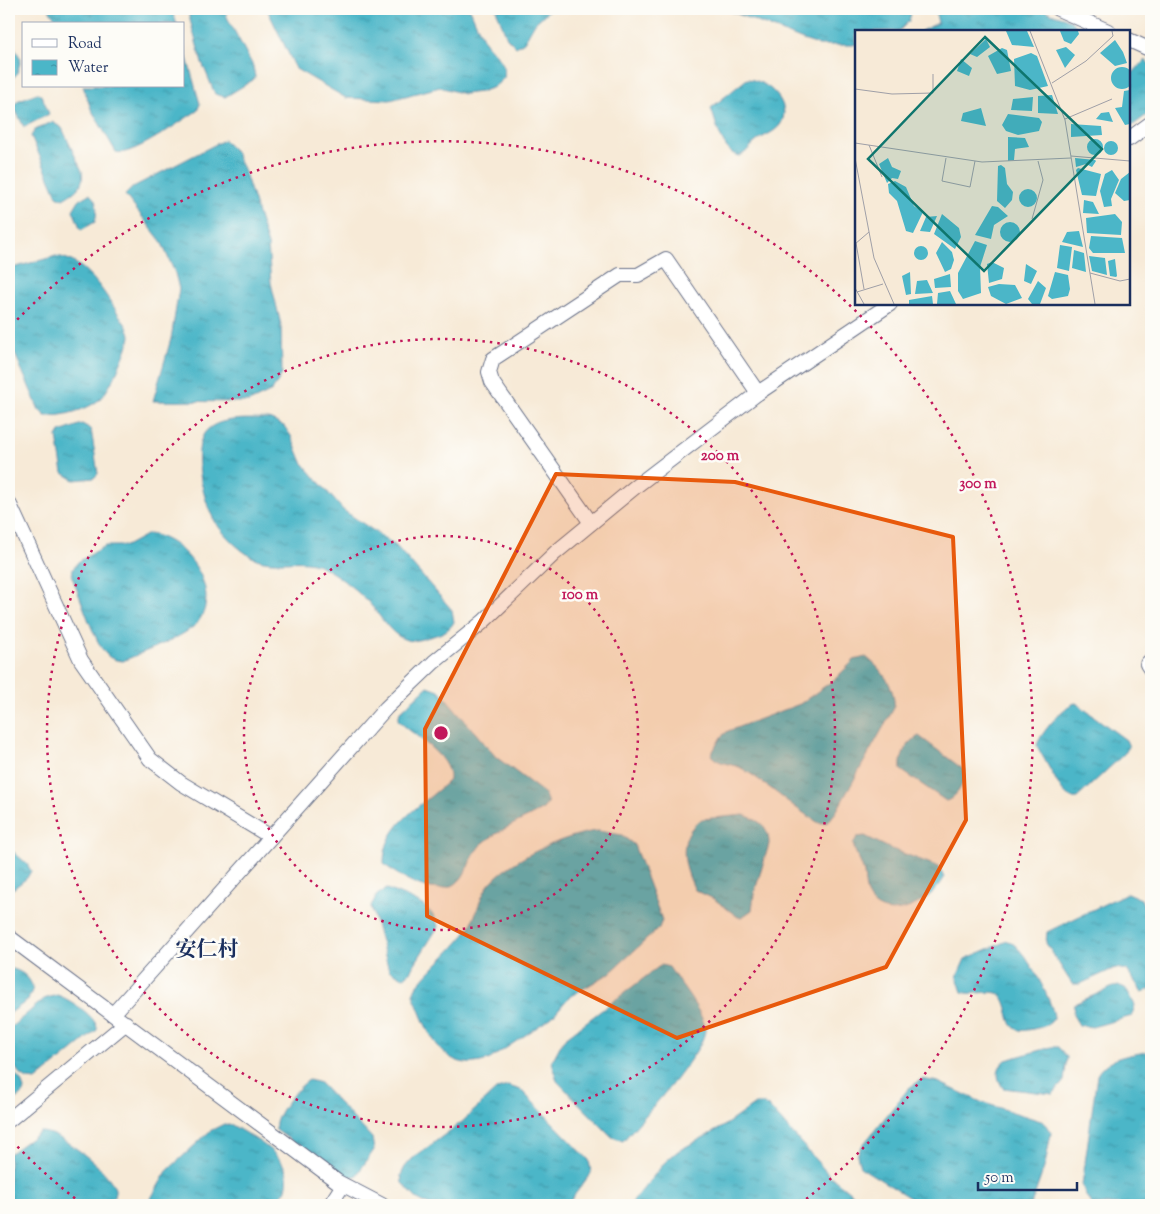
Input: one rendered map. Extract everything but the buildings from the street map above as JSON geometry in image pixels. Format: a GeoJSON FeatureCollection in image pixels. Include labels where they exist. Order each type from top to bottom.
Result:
{"type":"FeatureCollection","features":[{"type":"Feature","properties":{"kind":"street"},"geometry":{"type":"LineString","coordinates":[[1058,9],[1106,30]]}},
{"type":"Feature","properties":{"kind":"street"},"geometry":{"type":"LineString","coordinates":[[1130,40],[1151,50]]}},
{"type":"Feature","properties":{"kind":"street"},"geometry":{"type":"LineString","coordinates":[[1130,138],[1151,123]]}},
{"type":"Feature","properties":{"kind":"street"},"geometry":{"type":"LineString","coordinates":[[591,523],[492,382],[489,372],[492,359],[620,275],[638,275],[666,259],[758,393]]}},
{"type":"Feature","properties":{"kind":"street"},"geometry":{"type":"LineString","coordinates":[[114,1013],[411,683],[483,622],[555,553],[696,439],[758,393],[889,305]]}},
{"type":"Feature","properties":{"kind":"street"},"geometry":{"type":"LineString","coordinates":[[10,505],[81,660],[150,759],[180,783],[271,837]]}},
{"type":"Feature","properties":{"kind":"street"},"geometry":{"type":"LineString","coordinates":[[9,937],[114,1013],[343,1185],[382,1205]]}},
{"type":"Feature","properties":{"kind":"street"},"geometry":{"type":"LineString","coordinates":[[9,1120],[126,1022]]}},
{"type":"Feature","properties":{"kind":"street"},"geometry":{"type":"LineString","coordinates":[[330,1205],[343,1185]]}},
{"type":"Feature","properties":{"kind":"highlighted area"},"geometry":{"type":"Polygon","coordinates":[[[556,474],[735,482],[953,537],[966,820],[886,967],[677,1038],[427,916],[425,729],[556,474]]]}},
{"type":"Feature","properties":{"kind":"water"},"geometry":{"type":"Polygon","coordinates":[[[49,9],[171,9],[176,22],[58,22],[49,9]]]}},
{"type":"Feature","properties":{"kind":"water"},"geometry":{"type":"Polygon","coordinates":[[[187,9],[225,9],[227,17],[253,66],[255,77],[253,80],[225,97],[215,94],[201,60],[187,9]]]}},
{"type":"Feature","properties":{"kind":"water"},"geometry":{"type":"Polygon","coordinates":[[[267,9],[470,9],[483,38],[503,65],[504,78],[494,87],[480,92],[464,94],[440,87],[390,100],[346,98],[296,69],[267,9]]]}},
{"type":"Feature","properties":{"kind":"water"},"geometry":{"type":"Polygon","coordinates":[[[496,9],[550,9],[535,23],[524,42],[516,47],[507,38],[496,9]]]}},
{"type":"Feature","properties":{"kind":"water"},"geometry":{"type":"Polygon","coordinates":[[[725,9],[912,9],[909,21],[900,30],[855,30],[855,44],[853,45],[819,45],[725,9]]]}},
{"type":"Feature","properties":{"kind":"water"},"geometry":{"type":"Polygon","coordinates":[[[935,9],[1043,9],[1071,21],[1078,30],[923,30],[938,23],[935,9]]]}},
{"type":"Feature","properties":{"kind":"water"},"geometry":{"type":"Polygon","coordinates":[[[9,39],[21,59],[17,74],[9,82],[9,39]]]}},
{"type":"Feature","properties":{"kind":"water"},"geometry":{"type":"Polygon","coordinates":[[[185,51],[200,104],[197,111],[169,130],[133,149],[116,152],[91,109],[84,88],[185,88],[185,51]]]}},
{"type":"Feature","properties":{"kind":"water"},"geometry":{"type":"Polygon","coordinates":[[[1145,60],[1151,65],[1151,112],[1130,127],[1130,76],[1145,60]]]}},
{"type":"Feature","properties":{"kind":"water"},"geometry":{"type":"Polygon","coordinates":[[[747,79],[755,80],[770,88],[781,101],[784,109],[778,128],[760,139],[739,156],[733,154],[724,143],[711,108],[747,79]]]}},
{"type":"Feature","properties":{"kind":"water"},"geometry":{"type":"Polygon","coordinates":[[[37,93],[42,96],[49,114],[24,127],[14,107],[17,101],[37,93]]]}},
{"type":"Feature","properties":{"kind":"water"},"geometry":{"type":"Polygon","coordinates":[[[52,122],[62,128],[83,176],[78,188],[63,199],[57,196],[31,136],[35,130],[52,122]]]}},
{"type":"Feature","properties":{"kind":"water"},"geometry":{"type":"Polygon","coordinates":[[[224,140],[235,151],[246,176],[268,245],[271,283],[281,325],[282,374],[272,391],[249,402],[153,401],[171,339],[179,289],[175,273],[161,241],[125,195],[133,187],[224,140]]]}},
{"type":"Feature","properties":{"kind":"water"},"geometry":{"type":"Polygon","coordinates":[[[89,194],[96,203],[95,222],[81,230],[73,210],[79,200],[89,194]]]}},
{"type":"Feature","properties":{"kind":"water"},"geometry":{"type":"Polygon","coordinates":[[[56,256],[68,259],[88,273],[126,325],[130,336],[118,369],[100,399],[74,412],[45,416],[39,410],[9,340],[9,269],[56,256]]]}},
{"type":"Feature","properties":{"kind":"water"},"geometry":{"type":"Polygon","coordinates":[[[269,419],[284,426],[291,436],[302,462],[343,510],[396,546],[452,610],[454,622],[448,630],[417,640],[407,640],[395,633],[371,605],[352,587],[325,568],[307,562],[270,562],[252,557],[232,542],[223,532],[211,515],[203,490],[199,462],[199,449],[202,438],[207,430],[220,423],[237,420],[269,419]]]}},
{"type":"Feature","properties":{"kind":"water"},"geometry":{"type":"Polygon","coordinates":[[[82,424],[91,429],[98,474],[94,478],[74,480],[63,473],[57,437],[60,432],[82,424]]]}},
{"type":"Feature","properties":{"kind":"water"},"geometry":{"type":"Polygon","coordinates":[[[148,534],[162,537],[175,544],[196,567],[203,580],[206,595],[205,609],[198,622],[184,633],[123,661],[115,660],[108,656],[98,642],[72,577],[73,569],[78,562],[105,546],[126,546],[148,534]]]}},
{"type":"Feature","properties":{"kind":"water"},"geometry":{"type":"Polygon","coordinates":[[[866,657],[887,680],[893,693],[894,708],[836,812],[828,822],[819,823],[743,769],[718,761],[711,755],[721,737],[728,731],[800,704],[835,679],[854,660],[866,657]]]}},
{"type":"Feature","properties":{"kind":"water"},"geometry":{"type":"Polygon","coordinates":[[[428,686],[439,690],[496,757],[544,793],[548,803],[543,809],[488,839],[473,855],[463,876],[455,884],[445,888],[423,886],[412,882],[384,864],[390,837],[398,826],[449,780],[448,771],[438,754],[398,720],[400,712],[428,686]]]}},
{"type":"Feature","properties":{"kind":"water"},"geometry":{"type":"Polygon","coordinates":[[[1076,703],[1126,740],[1129,747],[1077,798],[1072,798],[1061,789],[1037,746],[1042,735],[1053,721],[1071,704],[1076,703]]]}},
{"type":"Feature","properties":{"kind":"water"},"geometry":{"type":"Polygon","coordinates":[[[919,736],[964,770],[964,779],[960,788],[954,796],[946,801],[901,770],[901,760],[905,751],[911,742],[919,736]]]}},
{"type":"Feature","properties":{"kind":"water"},"geometry":{"type":"Polygon","coordinates":[[[744,815],[755,820],[765,828],[769,844],[754,894],[752,910],[742,917],[738,917],[714,899],[695,890],[687,871],[684,852],[688,834],[702,819],[744,815]]]}},
{"type":"Feature","properties":{"kind":"water"},"geometry":{"type":"Polygon","coordinates":[[[598,831],[622,835],[634,845],[662,920],[659,928],[610,973],[569,997],[552,1017],[490,1059],[473,1063],[460,1062],[448,1056],[430,1035],[413,994],[416,987],[465,934],[472,923],[486,889],[494,879],[520,860],[553,843],[598,831]]]}},
{"type":"Feature","properties":{"kind":"water"},"geometry":{"type":"Polygon","coordinates":[[[865,836],[887,847],[939,867],[944,878],[931,894],[910,907],[888,911],[878,907],[868,897],[863,869],[853,844],[857,837],[865,836]]]}},
{"type":"Feature","properties":{"kind":"water"},"geometry":{"type":"Polygon","coordinates":[[[9,848],[27,864],[31,871],[27,878],[9,892],[9,848]]]}},
{"type":"Feature","properties":{"kind":"water"},"geometry":{"type":"Polygon","coordinates":[[[387,889],[425,907],[435,919],[438,927],[409,973],[403,978],[389,970],[371,906],[377,895],[387,889]]]}},
{"type":"Feature","properties":{"kind":"water"},"geometry":{"type":"Polygon","coordinates":[[[1127,893],[1141,899],[1151,922],[1151,989],[1142,992],[1127,970],[1115,968],[1080,984],[1072,984],[1046,943],[1047,932],[1127,893]]]}},
{"type":"Feature","properties":{"kind":"water"},"geometry":{"type":"Polygon","coordinates":[[[1007,941],[1021,951],[1036,974],[1049,1000],[1054,1018],[1045,1026],[1033,1029],[1017,1029],[1010,1020],[1007,1007],[1000,994],[962,992],[957,977],[965,959],[1007,941]]]}},
{"type":"Feature","properties":{"kind":"water"},"geometry":{"type":"Polygon","coordinates":[[[661,965],[669,967],[694,1004],[705,1027],[703,1037],[696,1051],[672,1085],[623,1141],[612,1137],[557,1081],[552,1061],[564,1039],[661,965]]]}},
{"type":"Feature","properties":{"kind":"water"},"geometry":{"type":"Polygon","coordinates":[[[9,968],[24,975],[33,988],[28,1000],[9,1014],[9,968]]]}},
{"type":"Feature","properties":{"kind":"water"},"geometry":{"type":"Polygon","coordinates":[[[1118,985],[1125,988],[1135,1005],[1132,1016],[1092,1027],[1079,1025],[1073,1015],[1074,1004],[1118,985]]]}},
{"type":"Feature","properties":{"kind":"water"},"geometry":{"type":"Polygon","coordinates":[[[57,995],[75,1004],[88,1014],[96,1025],[97,1030],[36,1080],[27,1079],[20,1074],[9,1059],[9,1029],[44,999],[57,995]]]}},
{"type":"Feature","properties":{"kind":"water"},"geometry":{"type":"Polygon","coordinates":[[[1051,1047],[1058,1047],[1067,1057],[1064,1081],[1053,1094],[1003,1088],[998,1073],[1000,1066],[1006,1060],[1051,1047]]]}},
{"type":"Feature","properties":{"kind":"water"},"geometry":{"type":"Polygon","coordinates":[[[1151,1051],[1151,1188],[1149,1204],[1093,1205],[1086,1196],[1082,1185],[1097,1075],[1101,1069],[1113,1060],[1151,1051]]]}},
{"type":"Feature","properties":{"kind":"water"},"geometry":{"type":"Polygon","coordinates":[[[9,1067],[21,1081],[24,1089],[23,1093],[9,1105],[9,1067]]]}},
{"type":"Feature","properties":{"kind":"water"},"geometry":{"type":"Polygon","coordinates":[[[922,1079],[938,1082],[981,1102],[1044,1122],[1051,1133],[1045,1165],[1031,1205],[929,1205],[910,1198],[860,1167],[857,1155],[862,1146],[909,1088],[922,1079]]]}},
{"type":"Feature","properties":{"kind":"water"},"geometry":{"type":"Polygon","coordinates":[[[309,1080],[320,1083],[372,1138],[374,1150],[356,1176],[349,1177],[338,1174],[276,1130],[278,1117],[287,1102],[309,1080]]]}},
{"type":"Feature","properties":{"kind":"water"},"geometry":{"type":"Polygon","coordinates":[[[508,1086],[521,1090],[589,1160],[591,1173],[567,1205],[429,1205],[416,1198],[402,1183],[401,1175],[405,1167],[413,1158],[462,1122],[497,1089],[508,1086]]]}},
{"type":"Feature","properties":{"kind":"water"},"geometry":{"type":"Polygon","coordinates":[[[755,1104],[763,1104],[770,1108],[830,1176],[866,1205],[630,1205],[666,1161],[678,1151],[721,1128],[755,1104]]]}},
{"type":"Feature","properties":{"kind":"water"},"geometry":{"type":"Polygon","coordinates":[[[224,1124],[232,1125],[250,1136],[279,1158],[285,1167],[287,1178],[286,1189],[279,1198],[269,1205],[147,1205],[167,1171],[210,1131],[224,1124]]]}},
{"type":"Feature","properties":{"kind":"water"},"geometry":{"type":"Polygon","coordinates":[[[40,1132],[48,1133],[71,1145],[83,1153],[104,1173],[115,1189],[114,1196],[110,1202],[106,1205],[9,1205],[9,1154],[40,1132]]]}},
{"type":"Feature","properties":{"kind":"district","name":"安仁村"},"geometry":{"type":"Point","coordinates":[207,949]}}]}
